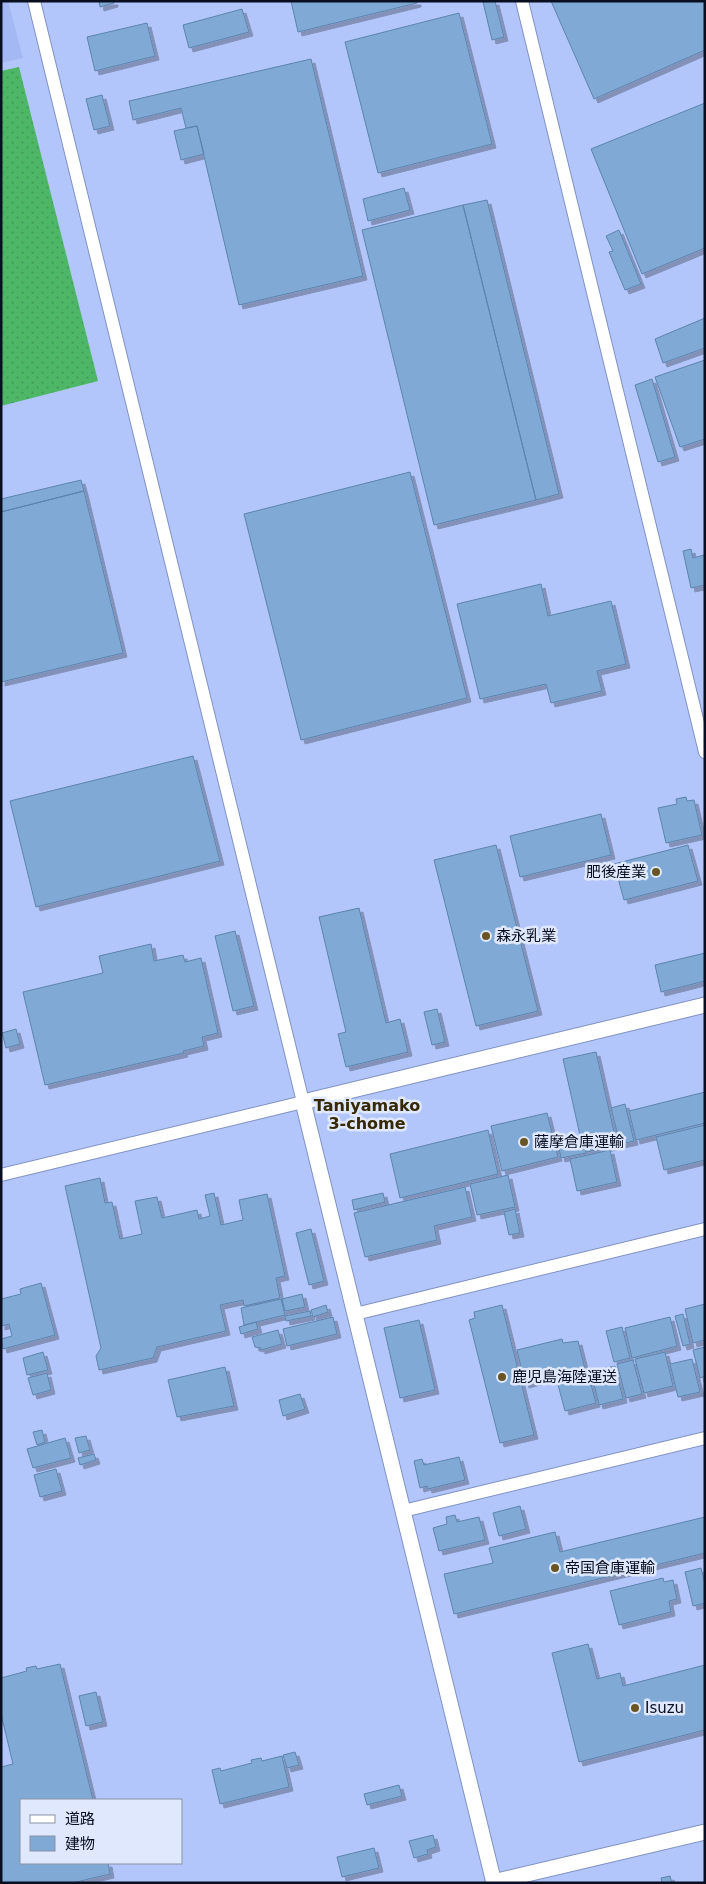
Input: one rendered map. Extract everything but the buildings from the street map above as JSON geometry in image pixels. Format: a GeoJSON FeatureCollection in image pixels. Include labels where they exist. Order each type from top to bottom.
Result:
{"type":"FeatureCollection","features":[{"type":"Feature","properties":{"kind":"street"},"geometry":{"type":"LineString","coordinates":[[34,1],[493,1882],[705,1832]]}},
{"type":"Feature","properties":{"kind":"street"},"geometry":{"type":"LineString","coordinates":[[522,1],[705,752]]}},
{"type":"Feature","properties":{"kind":"street"},"geometry":{"type":"LineString","coordinates":[[1,1176],[705,1005]]}},
{"type":"Feature","properties":{"kind":"street"},"geometry":{"type":"LineString","coordinates":[[355,1314],[705,1229]]}},
{"type":"Feature","properties":{"kind":"street"},"geometry":{"type":"LineString","coordinates":[[403,1511],[705,1438]]}},
{"type":"Feature","properties":{"kind":"shaded area"},"geometry":{"type":"Polygon","coordinates":[[[1,1],[8,1],[23,58],[1,63],[1,1]]]}},
{"type":"Feature","properties":{"kind":"green space"},"geometry":{"type":"Polygon","coordinates":[[[19,67],[98,381],[1,406],[1,71],[19,67]]]}},
{"type":"Feature","properties":{"kind":"place","name":"肥後産業"},"geometry":{"type":"Point","coordinates":[656,872]}},
{"type":"Feature","properties":{"kind":"place","name":"森永乳業"},"geometry":{"type":"Point","coordinates":[486,936]}},
{"type":"Feature","properties":{"kind":"place","name":"薩摩倉庫運輸"},"geometry":{"type":"Point","coordinates":[524,1142]}},
{"type":"Feature","properties":{"kind":"place","name":"鹿児島海陸運送"},"geometry":{"type":"Point","coordinates":[502,1377]}},
{"type":"Feature","properties":{"kind":"place","name":"帝国倉庫運輸"},"geometry":{"type":"Point","coordinates":[555,1568]}},
{"type":"Feature","properties":{"kind":"place","name":"Isuzu"},"geometry":{"type":"Point","coordinates":[635,1708]}},
{"type":"Feature","properties":{"kind":"district","name":"Taniyamako 3-chome"},"geometry":{"type":"Point","coordinates":[367,1114]}}]}
